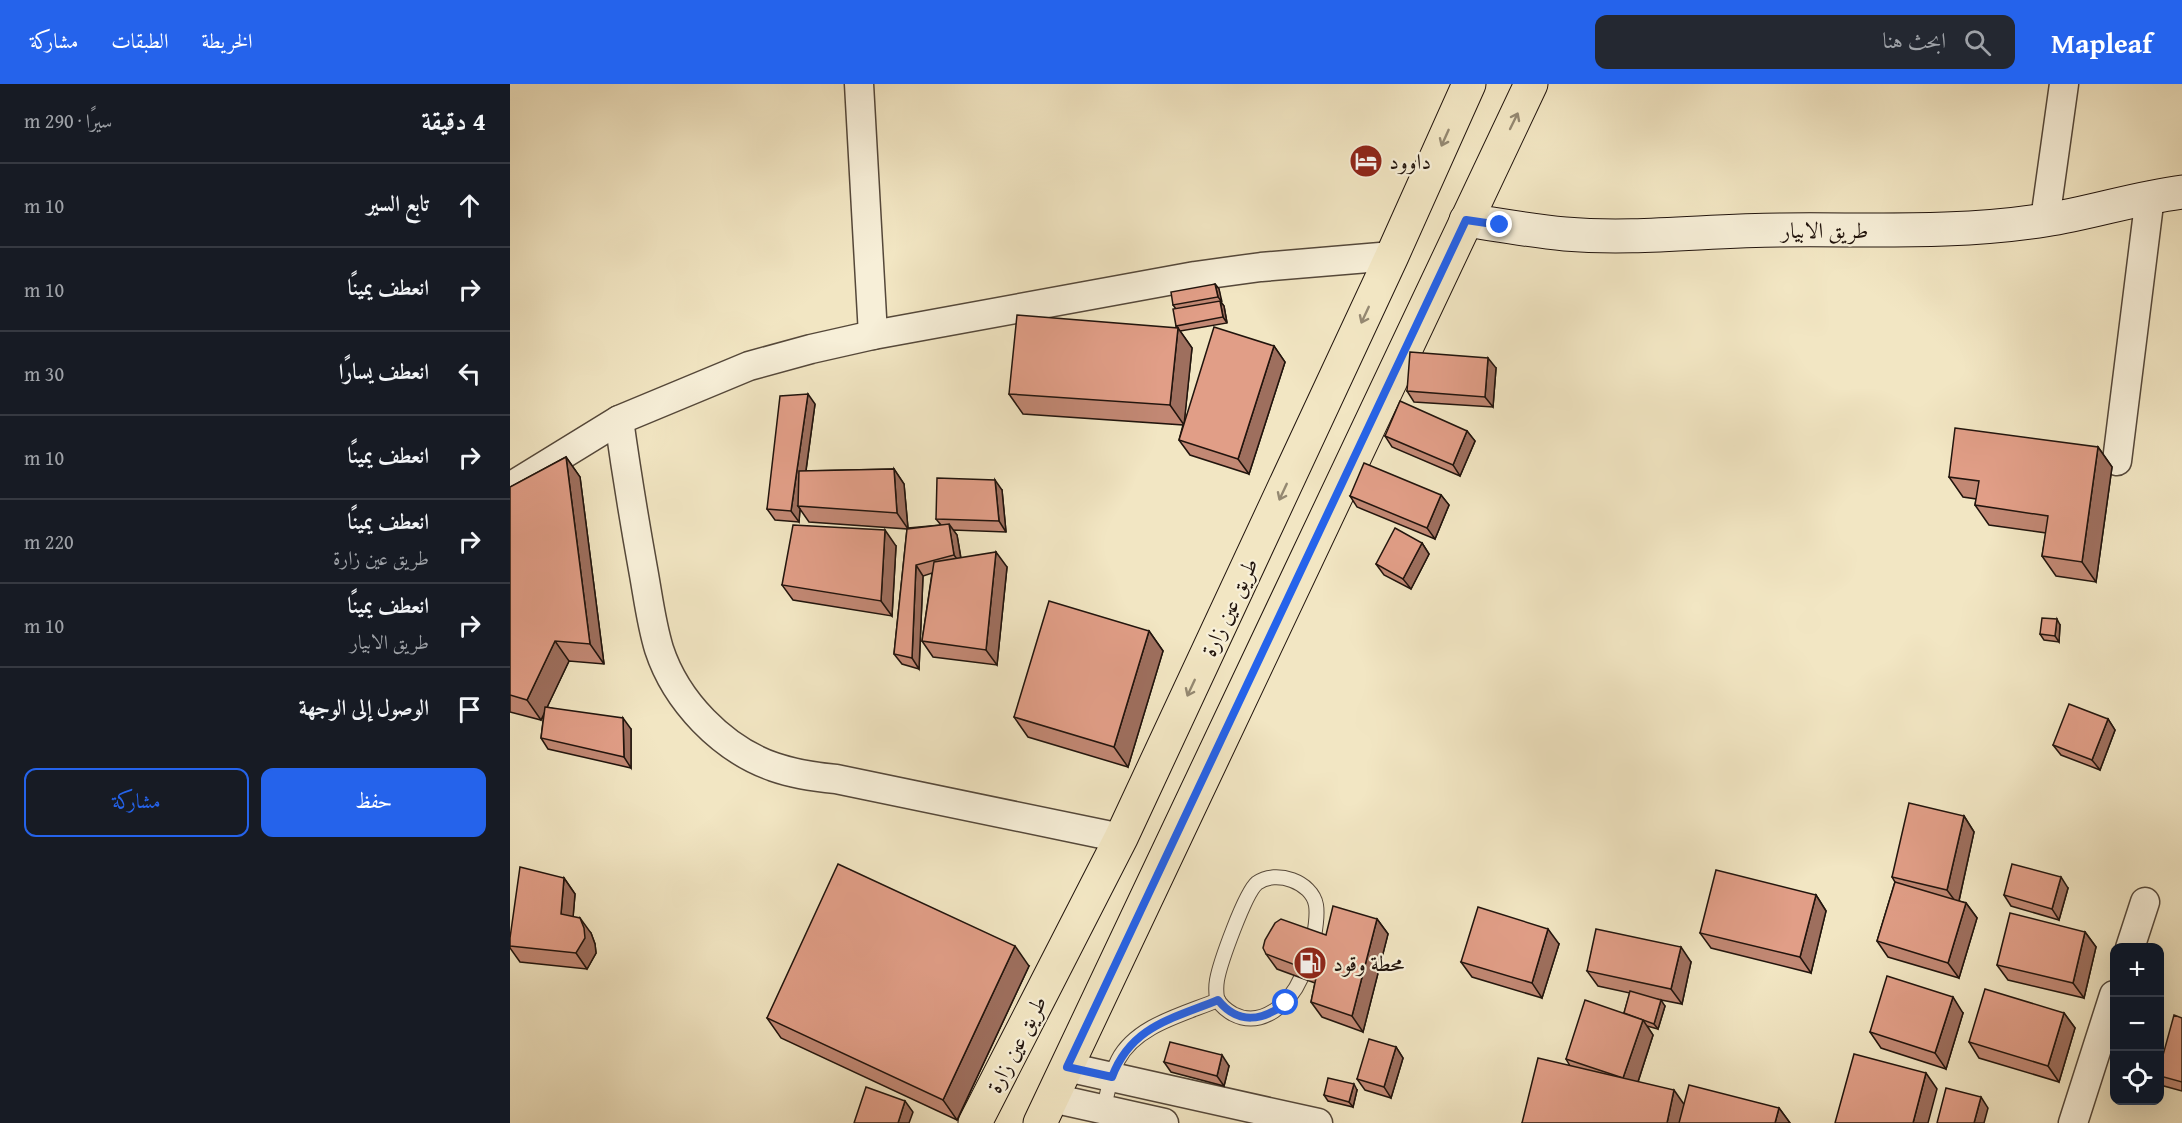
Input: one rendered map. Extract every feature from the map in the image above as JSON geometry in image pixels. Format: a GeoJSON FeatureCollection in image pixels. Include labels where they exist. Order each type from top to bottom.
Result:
{"type":"FeatureCollection","features":[{"type":"Feature","properties":{"kind":"main road","name":"طريق عين زارة"},"geometry":{"type":"LineString","coordinates":[[975,1123],[1121,838],[1392,256],[1469,84]]}},
{"type":"Feature","properties":{"kind":"main road"},"geometry":{"type":"LineString","coordinates":[[1046,1111],[1531,84]]}},
{"type":"Feature","properties":{"kind":"main road","name":"طريق الابيار"},"geometry":{"type":"LineString","coordinates":[[1466,220],[1566,234],[1631,235],[1762,230],[1955,228],[2045,220],[2150,196],[2182,192]]}},
{"type":"Feature","properties":{"kind":"street"},"geometry":{"type":"LineString","coordinates":[[859,84],[873,335]]}},
{"type":"Feature","properties":{"kind":"street"},"geometry":{"type":"LineString","coordinates":[[2045,220],[2064,84]]}},
{"type":"Feature","properties":{"kind":"street"},"geometry":{"type":"LineString","coordinates":[[2117,461],[2150,196]]}},
{"type":"Feature","properties":{"kind":"street"},"geometry":{"type":"LineString","coordinates":[[510,488],[619,420],[749,366],[873,335],[1195,276],[1283,265],[1392,256]]}},
{"type":"Feature","properties":{"kind":"street"},"geometry":{"type":"LineString","coordinates":[[619,420],[634,519],[660,651],[674,681],[692,708],[715,732],[742,752],[771,766],[803,775],[836,779],[1121,838]]}},
{"type":"Feature","properties":{"kind":"street"},"geometry":{"type":"LineString","coordinates":[[2132,943],[2145,902]]}},
{"type":"Feature","properties":{"kind":"street"},"geometry":{"type":"LineString","coordinates":[[2073,1123],[2114,997]]}},
{"type":"Feature","properties":{"kind":"street"},"geometry":{"type":"LineString","coordinates":[[1067,1067],[1318,1123]]}},
{"type":"Feature","properties":{"kind":"street"},"geometry":{"type":"LineString","coordinates":[[1046,1111],[1103,1110],[1164,1123]]}},
{"type":"Feature","properties":{"kind":"lane"},"geometry":{"type":"LineString","coordinates":[[1301,978],[1286,1003],[1275,1012],[1261,1017],[1236,1016],[1225,1009],[1218,1000],[1217,978],[1247,898],[1257,884],[1274,877],[1283,877],[1304,886],[1316,904],[1313,942]]}},
{"type":"Feature","properties":{"kind":"lane"},"geometry":{"type":"LineString","coordinates":[[1103,1110],[1118,1060],[1135,1039],[1151,1029],[1218,1000]]}},
{"type":"Feature","properties":{"kind":"building"},"geometry":{"type":"Polygon","coordinates":[[[1215,284],[1218,297],[1173,305],[1171,292],[1215,284]]]}},
{"type":"Feature","properties":{"kind":"building"},"geometry":{"type":"Polygon","coordinates":[[[1220,301],[1223,317],[1176,326],[1173,309],[1220,301]]]}},
{"type":"Feature","properties":{"kind":"building"},"geometry":{"type":"Polygon","coordinates":[[[1017,315],[1178,328],[1170,405],[1009,394],[1017,315]]]}},
{"type":"Feature","properties":{"kind":"building"},"geometry":{"type":"Polygon","coordinates":[[[1214,327],[1274,346],[1238,459],[1179,440],[1214,327]]]}},
{"type":"Feature","properties":{"kind":"building"},"geometry":{"type":"Polygon","coordinates":[[[1410,352],[1488,358],[1485,397],[1407,391],[1410,352]]]}},
{"type":"Feature","properties":{"kind":"building"},"geometry":{"type":"Polygon","coordinates":[[[808,394],[791,511],[767,509],[780,396],[808,394]]]}},
{"type":"Feature","properties":{"kind":"building"},"geometry":{"type":"Polygon","coordinates":[[[1400,401],[1467,431],[1453,465],[1385,436],[1400,401]]]}},
{"type":"Feature","properties":{"kind":"building"},"geometry":{"type":"Polygon","coordinates":[[[1955,428],[2098,447],[2082,562],[2042,556],[2048,516],[1975,505],[1979,481],[1949,477],[1955,428]]]}},
{"type":"Feature","properties":{"kind":"building"},"geometry":{"type":"Polygon","coordinates":[[[566,457],[590,644],[555,641],[527,700],[510,695],[510,487],[566,457]]]}},
{"type":"Feature","properties":{"kind":"building"},"geometry":{"type":"Polygon","coordinates":[[[1364,463],[1441,495],[1427,528],[1350,496],[1364,463]]]}},
{"type":"Feature","properties":{"kind":"building"},"geometry":{"type":"Polygon","coordinates":[[[894,469],[897,513],[798,506],[799,471],[894,469]]]}},
{"type":"Feature","properties":{"kind":"building"},"geometry":{"type":"Polygon","coordinates":[[[937,478],[995,480],[999,521],[936,519],[937,478]]]}},
{"type":"Feature","properties":{"kind":"building"},"geometry":{"type":"Polygon","coordinates":[[[949,524],[954,555],[916,565],[912,658],[894,654],[907,529],[949,524]]]}},
{"type":"Feature","properties":{"kind":"building"},"geometry":{"type":"Polygon","coordinates":[[[793,525],[885,530],[881,601],[782,585],[793,525]]]}},
{"type":"Feature","properties":{"kind":"building"},"geometry":{"type":"Polygon","coordinates":[[[1395,528],[1422,543],[1403,579],[1376,564],[1395,528]]]}},
{"type":"Feature","properties":{"kind":"building"},"geometry":{"type":"Polygon","coordinates":[[[996,552],[986,650],[922,641],[934,562],[996,552]]]}},
{"type":"Feature","properties":{"kind":"building"},"geometry":{"type":"Polygon","coordinates":[[[1049,601],[1149,631],[1114,747],[1014,717],[1049,601]]]}},
{"type":"Feature","properties":{"kind":"building"},"geometry":{"type":"Polygon","coordinates":[[[2042,618],[2057,619],[2055,636],[2040,634],[2042,618]]]}},
{"type":"Feature","properties":{"kind":"building"},"geometry":{"type":"Polygon","coordinates":[[[2069,704],[2108,719],[2092,760],[2053,745],[2069,704]]]}},
{"type":"Feature","properties":{"kind":"building"},"geometry":{"type":"Polygon","coordinates":[[[545,707],[623,718],[624,757],[541,738],[545,707]]]}},
{"type":"Feature","properties":{"kind":"building"},"geometry":{"type":"Polygon","coordinates":[[[1909,803],[1964,816],[1947,890],[1892,877],[1909,803]]]}},
{"type":"Feature","properties":{"kind":"building"},"geometry":{"type":"Polygon","coordinates":[[[838,864],[1015,946],[943,1100],[767,1018],[838,864]]]}},
{"type":"Feature","properties":{"kind":"building"},"geometry":{"type":"Polygon","coordinates":[[[2012,864],[2061,877],[2052,909],[2004,895],[2012,864]]]}},
{"type":"Feature","properties":{"kind":"building"},"geometry":{"type":"Polygon","coordinates":[[[520,867],[564,878],[561,914],[580,918],[584,928],[585,938],[576,953],[510,946],[520,867]]]}},
{"type":"Feature","properties":{"kind":"building"},"geometry":{"type":"Polygon","coordinates":[[[1716,870],[1816,895],[1800,957],[1700,933],[1716,870]]]}},
{"type":"Feature","properties":{"kind":"building"},"geometry":{"type":"Polygon","coordinates":[[[1895,882],[1966,903],[1948,963],[1877,941],[1895,882]]]}},
{"type":"Feature","properties":{"kind":"building"},"geometry":{"type":"Polygon","coordinates":[[[1333,906],[1377,919],[1352,1016],[1311,1002],[1317,973],[1266,954],[1263,948],[1275,923],[1281,919],[1326,935],[1333,906]]]}},
{"type":"Feature","properties":{"kind":"building"},"geometry":{"type":"Polygon","coordinates":[[[1478,907],[1548,929],[1532,983],[1461,962],[1478,907]]]}},
{"type":"Feature","properties":{"kind":"building"},"geometry":{"type":"Polygon","coordinates":[[[2010,913],[2085,932],[2073,983],[1997,965],[2010,913]]]}},
{"type":"Feature","properties":{"kind":"building"},"geometry":{"type":"Polygon","coordinates":[[[1596,929],[1681,947],[1671,989],[1587,971],[1596,929]]]}},
{"type":"Feature","properties":{"kind":"building"},"geometry":{"type":"Polygon","coordinates":[[[1887,976],[1953,997],[1935,1053],[1870,1032],[1887,976]]]}},
{"type":"Feature","properties":{"kind":"building"},"geometry":{"type":"Polygon","coordinates":[[[1985,989],[2064,1013],[2048,1066],[1969,1042],[1985,989]]]}},
{"type":"Feature","properties":{"kind":"building"},"geometry":{"type":"Polygon","coordinates":[[[1630,991],[1661,1000],[1654,1024],[1624,1013],[1630,991]]]}},
{"type":"Feature","properties":{"kind":"building"},"geometry":{"type":"Polygon","coordinates":[[[1585,1000],[1643,1020],[1623,1078],[1566,1059],[1585,1000]]]}},
{"type":"Feature","properties":{"kind":"building"},"geometry":{"type":"Polygon","coordinates":[[[2174,1015],[2182,1018],[2182,1082],[2164,1077],[2164,1051],[2174,1015]]]}},
{"type":"Feature","properties":{"kind":"building"},"geometry":{"type":"Polygon","coordinates":[[[1369,1039],[1396,1047],[1384,1087],[1357,1079],[1369,1039]]]}},
{"type":"Feature","properties":{"kind":"building"},"geometry":{"type":"Polygon","coordinates":[[[1170,1042],[1222,1055],[1217,1076],[1164,1062],[1170,1042]]]}},
{"type":"Feature","properties":{"kind":"building"},"geometry":{"type":"Polygon","coordinates":[[[1854,1054],[1926,1073],[1913,1123],[1835,1123],[1854,1054]]]}},
{"type":"Feature","properties":{"kind":"building"},"geometry":{"type":"Polygon","coordinates":[[[1538,1058],[1674,1090],[1667,1123],[1522,1123],[1538,1058]]]}},
{"type":"Feature","properties":{"kind":"building"},"geometry":{"type":"Polygon","coordinates":[[[1328,1078],[1354,1084],[1349,1102],[1324,1095],[1328,1078]]]}},
{"type":"Feature","properties":{"kind":"building"},"geometry":{"type":"Polygon","coordinates":[[[1689,1085],[1779,1108],[1775,1123],[1679,1123],[1689,1085]]]}},
{"type":"Feature","properties":{"kind":"building"},"geometry":{"type":"Polygon","coordinates":[[[866,1087],[905,1101],[898,1123],[854,1123],[866,1087]]]}},
{"type":"Feature","properties":{"kind":"building"},"geometry":{"type":"Polygon","coordinates":[[[1946,1088],[1981,1097],[1974,1123],[1937,1123],[1946,1088]]]}},
{"type":"Feature","properties":{"kind":"place","name":"داوود"},"geometry":{"type":"Point","coordinates":[1366,161]}},
{"type":"Feature","properties":{"kind":"place","name":"محطة وقود"},"geometry":{"type":"Point","coordinates":[1310,963]}},
{"type":"Feature","properties":{"kind":"route"},"geometry":{"type":"LineString","coordinates":[[1286,1003],[1275,1012],[1249,1018],[1236,1016],[1225,1009],[1218,1000],[1169,1020],[1135,1039],[1118,1060],[1112,1077],[1067,1067],[1466,220],[1500,225]]}}]}
